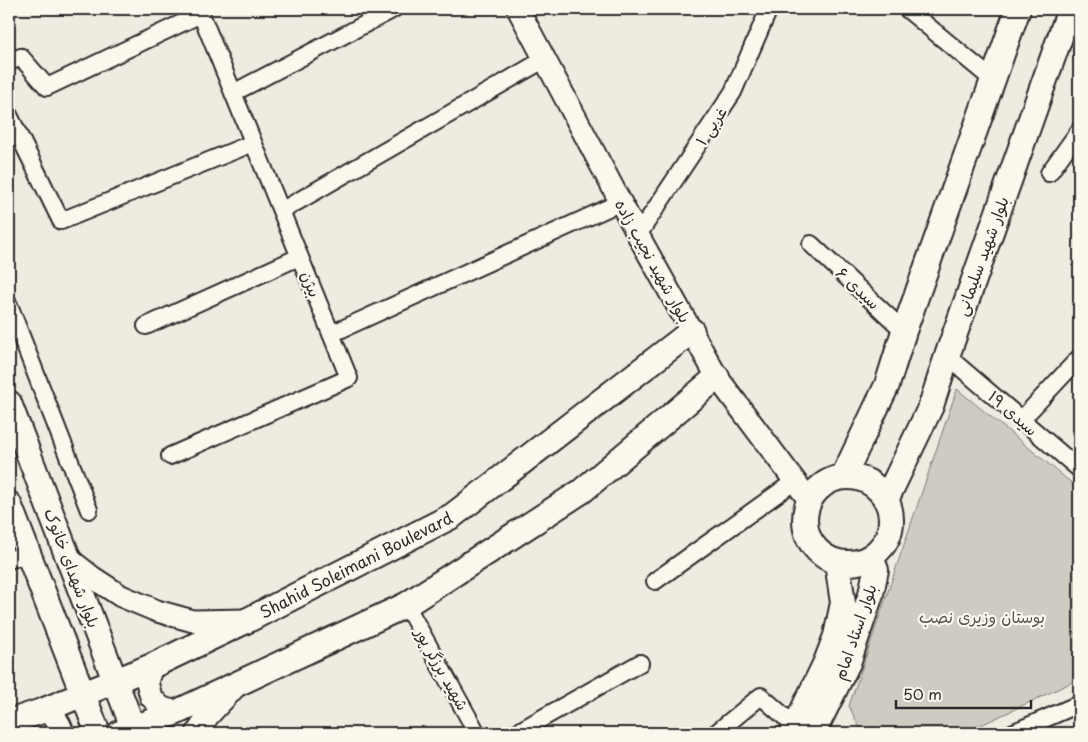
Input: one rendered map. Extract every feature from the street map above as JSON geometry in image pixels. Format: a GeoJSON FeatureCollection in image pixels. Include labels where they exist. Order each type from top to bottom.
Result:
{"type":"FeatureCollection","features":[{"type":"Feature","properties":{"kind":"main road"},"geometry":{"type":"LineString","coordinates":[[842,476],[888,385],[904,331],[1018,9]]}},
{"type":"Feature","properties":{"kind":"main road","name":"بلوار شهید سلیمانی"},"geometry":{"type":"LineString","coordinates":[[886,500],[931,406],[1070,9]]}},
{"type":"Feature","properties":{"kind":"main road","name":"Shahid Soleimani Boulevard"},"geometry":{"type":"LineString","coordinates":[[9,722],[42,711],[152,666],[248,620],[452,516],[692,331]]}},
{"type":"Feature","properties":{"kind":"main road"},"geometry":{"type":"LineString","coordinates":[[129,732],[177,712],[406,605],[582,491],[717,377]]}},
{"type":"Feature","properties":{"kind":"main road","name":"بلوار شهدای خانوک"},"geometry":{"type":"LineString","coordinates":[[9,403],[115,681],[129,732]]}},
{"type":"Feature","properties":{"kind":"main road"},"geometry":{"type":"LineString","coordinates":[[842,476],[860,478],[875,486],[886,500],[891,512],[888,538],[871,557],[860,562],[837,562],[815,548],[804,525],[802,490],[842,476]]}},
{"type":"Feature","properties":{"kind":"main road"},"geometry":{"type":"LineString","coordinates":[[9,504],[18,556],[83,694],[98,733]]}},
{"type":"Feature","properties":{"kind":"main road","name":"بلوار استاد امام"},"geometry":{"type":"LineString","coordinates":[[800,731],[848,663],[871,594],[876,570],[871,557]]}},
{"type":"Feature","properties":{"kind":"main road","name":"بلوار استاد امام"},"geometry":{"type":"LineString","coordinates":[[800,731],[836,636],[843,603],[837,562]]}},
{"type":"Feature","properties":{"kind":"street"},"geometry":{"type":"LineString","coordinates":[[233,93],[394,9]]}},
{"type":"Feature","properties":{"kind":"street","name":"بلوار شهید نجیب زاده"},"geometry":{"type":"LineString","coordinates":[[518,9],[638,235],[717,377],[802,490]]}},
{"type":"Feature","properties":{"kind":"street","name":"غربی ۱"},"geometry":{"type":"LineString","coordinates":[[638,235],[733,92],[768,9]]}},
{"type":"Feature","properties":{"kind":"street"},"geometry":{"type":"LineString","coordinates":[[907,9],[994,80]]}},
{"type":"Feature","properties":{"kind":"street"},"geometry":{"type":"LineString","coordinates":[[9,62],[21,56],[47,87],[200,11]]}},
{"type":"Feature","properties":{"kind":"street","name":"بیژن"},"geometry":{"type":"LineString","coordinates":[[170,456],[349,378],[200,11]]}},
{"type":"Feature","properties":{"kind":"street"},"geometry":{"type":"LineString","coordinates":[[281,211],[545,59]]}},
{"type":"Feature","properties":{"kind":"street"},"geometry":{"type":"LineString","coordinates":[[9,115],[61,221],[254,143]]}},
{"type":"Feature","properties":{"kind":"street"},"geometry":{"type":"LineString","coordinates":[[1049,173],[1079,131]]}},
{"type":"Feature","properties":{"kind":"street"},"geometry":{"type":"LineString","coordinates":[[331,334],[621,202]]}},
{"type":"Feature","properties":{"kind":"street","name":"سیدی ۶"},"geometry":{"type":"LineString","coordinates":[[811,244],[904,331]]}},
{"type":"Feature","properties":{"kind":"street"},"geometry":{"type":"LineString","coordinates":[[146,326],[300,257]]}},
{"type":"Feature","properties":{"kind":"street"},"geometry":{"type":"LineString","coordinates":[[9,305],[88,510]]}},
{"type":"Feature","properties":{"kind":"street","name":"سیدی ۱۹"},"geometry":{"type":"LineString","coordinates":[[947,356],[1079,469]]}},
{"type":"Feature","properties":{"kind":"street"},"geometry":{"type":"LineString","coordinates":[[1021,420],[1079,358]]}},
{"type":"Feature","properties":{"kind":"street"},"geometry":{"type":"LineString","coordinates":[[655,581],[802,490]]}},
{"type":"Feature","properties":{"kind":"street"},"geometry":{"type":"LineString","coordinates":[[68,558],[121,596],[157,611],[193,621],[248,620]]}},
{"type":"Feature","properties":{"kind":"street","name":"شهید برزگر پور"},"geometry":{"type":"LineString","coordinates":[[406,605],[477,733]]}},
{"type":"Feature","properties":{"kind":"street"},"geometry":{"type":"LineString","coordinates":[[516,733],[640,663]]}},
{"type":"Feature","properties":{"kind":"street"},"geometry":{"type":"LineString","coordinates":[[152,666],[147,682],[151,697],[162,708],[177,712]]}},
{"type":"Feature","properties":{"kind":"street"},"geometry":{"type":"LineString","coordinates":[[197,733],[208,716],[238,684]]}},
{"type":"Feature","properties":{"kind":"street"},"geometry":{"type":"LineString","coordinates":[[716,733],[761,696],[800,731]]}},
{"type":"Feature","properties":{"kind":"street"},"geometry":{"type":"LineString","coordinates":[[1012,733],[1079,704]]}},
{"type":"Feature","properties":{"kind":"street"},"geometry":{"type":"LineString","coordinates":[[42,711],[53,716],[61,724],[63,733]]}},
{"type":"Feature","properties":{"kind":"green space","name":"بوستان وزیری نصب"},"geometry":{"type":"Polygon","coordinates":[[[957,389],[1079,489],[1079,679],[964,733],[862,733],[849,706],[957,389]]]}}]}
